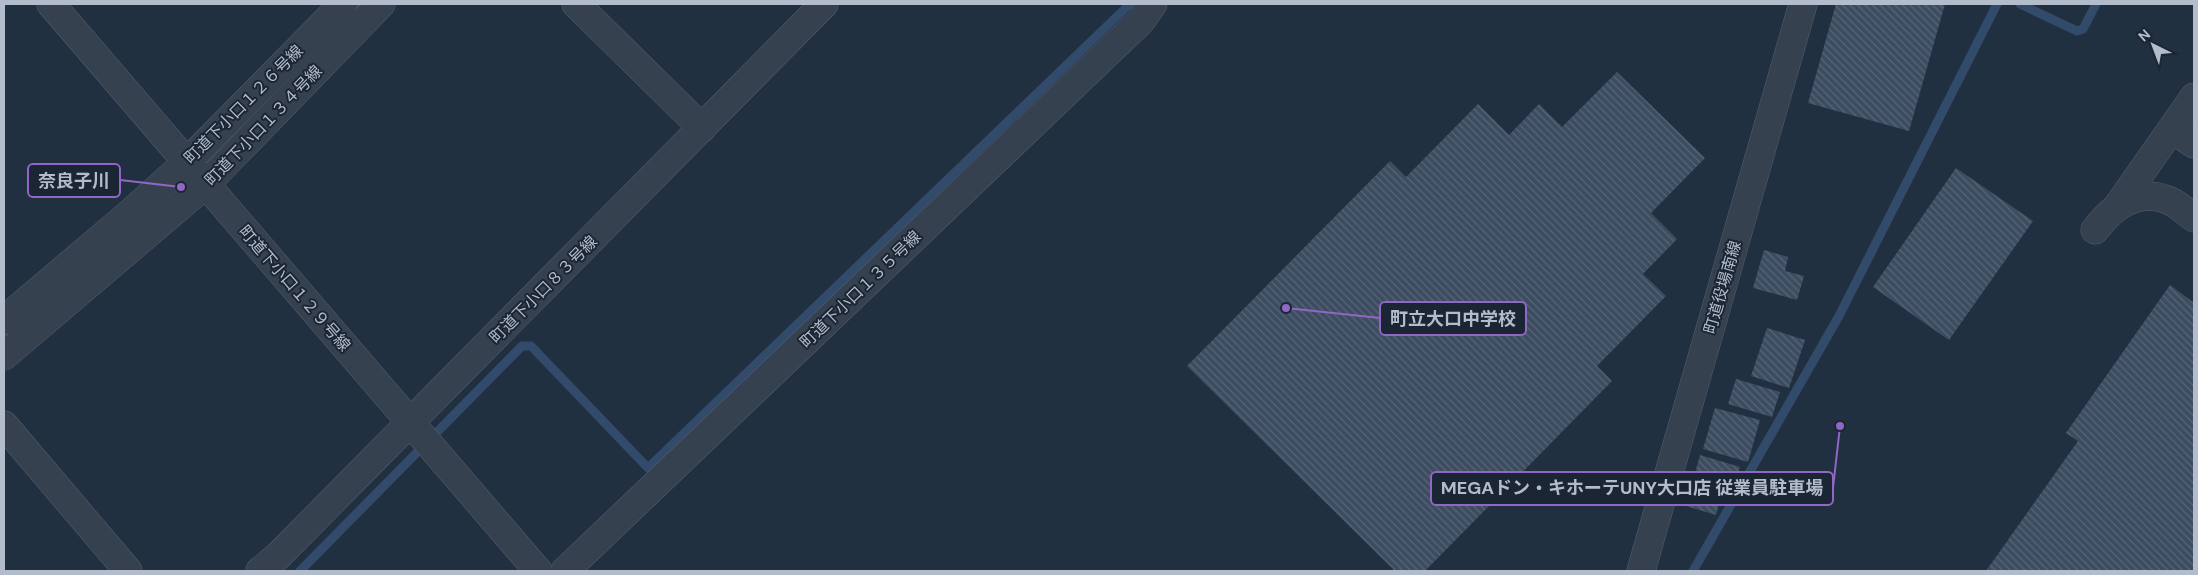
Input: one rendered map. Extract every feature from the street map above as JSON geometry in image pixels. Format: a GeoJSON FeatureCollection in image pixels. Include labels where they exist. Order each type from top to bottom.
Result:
{"type":"FeatureCollection","features":[{"type":"Feature","properties":{"kind":"street","name":"町道下小口１２９号線"},"geometry":{"type":"LineString","coordinates":[[51,4],[538,571]]}},
{"type":"Feature","properties":{"kind":"street","name":"町道下小口１２６号線"},"geometry":{"type":"LineString","coordinates":[[4,320],[128,215],[187,162],[343,4]]}},
{"type":"Feature","properties":{"kind":"street","name":"町道下小口１３４号線"},"geometry":{"type":"LineString","coordinates":[[4,356],[206,184],[380,4]]}},
{"type":"Feature","properties":{"kind":"street"},"geometry":{"type":"LineString","coordinates":[[576,4],[702,128]]}},
{"type":"Feature","properties":{"kind":"street","name":"町道下小口８３号線"},"geometry":{"type":"LineString","coordinates":[[260,571],[278,556],[411,423],[824,4]]}},
{"type":"Feature","properties":{"kind":"street","name":"町道役場南線"},"geometry":{"type":"LineString","coordinates":[[1641,571],[1803,4]]}},
{"type":"Feature","properties":{"kind":"street","name":"町道下小口１３５号線"},"geometry":{"type":"LineString","coordinates":[[565,571],[1139,10]]}},
{"type":"Feature","properties":{"kind":"street"},"geometry":{"type":"LineString","coordinates":[[2095,230],[2119,204],[2194,97]]}},
{"type":"Feature","properties":{"kind":"street"},"geometry":{"type":"LineString","coordinates":[[2172,129],[2194,144]]}},
{"type":"Feature","properties":{"kind":"street"},"geometry":{"type":"LineString","coordinates":[[2119,204],[2140,197],[2162,198],[2172,202],[2194,218]]}},
{"type":"Feature","properties":{"kind":"street"},"geometry":{"type":"LineString","coordinates":[[4,425],[128,571]]}},
{"type":"Feature","properties":{"kind":"building"},"geometry":{"type":"Polygon","coordinates":[[[1836,4],[1945,4],[1909,131],[1808,103],[1836,4]]]}},
{"type":"Feature","properties":{"kind":"building"},"geometry":{"type":"Polygon","coordinates":[[[1617,72],[1705,158],[1651,213],[1677,239],[1643,274],[1666,296],[1597,366],[1612,381],[1425,571],[1395,571],[1187,366],[1390,161],[1406,177],[1478,104],[1509,135],[1539,104],[1562,127],[1617,72]]]}},
{"type":"Feature","properties":{"kind":"building"},"geometry":{"type":"Polygon","coordinates":[[[1956,168],[2033,221],[1949,340],[1873,287],[1956,168]]]}},
{"type":"Feature","properties":{"kind":"building"},"geometry":{"type":"Polygon","coordinates":[[[1764,250],[1788,257],[1785,271],[1804,276],[1797,300],[1753,288],[1764,250]]]}},
{"type":"Feature","properties":{"kind":"building"},"geometry":{"type":"Polygon","coordinates":[[[2170,285],[2194,303],[2194,571],[1986,571],[2078,441],[2066,433],[2170,285]]]}},
{"type":"Feature","properties":{"kind":"building"},"geometry":{"type":"Polygon","coordinates":[[[1767,328],[1805,340],[1789,388],[1751,376],[1767,328]]]}},
{"type":"Feature","properties":{"kind":"building"},"geometry":{"type":"Polygon","coordinates":[[[1736,379],[1780,392],[1772,417],[1728,404],[1736,379]]]}},
{"type":"Feature","properties":{"kind":"building"},"geometry":{"type":"Polygon","coordinates":[[[1715,408],[1760,420],[1748,462],[1703,449],[1715,408]]]}},
{"type":"Feature","properties":{"kind":"building"},"geometry":{"type":"Polygon","coordinates":[[[1700,455],[1740,467],[1735,482],[1726,479],[1716,515],[1686,506],[1700,455]]]}},
{"type":"Feature","properties":{"kind":"waterway"},"geometry":{"type":"LineString","coordinates":[[348,16],[360,4]]}},
{"type":"Feature","properties":{"kind":"waterway"},"geometry":{"type":"LineString","coordinates":[[300,571],[522,346],[531,346],[648,468],[1130,4]]}},
{"type":"Feature","properties":{"kind":"waterway"},"geometry":{"type":"LineString","coordinates":[[1693,571],[1839,316],[1997,4]]}},
{"type":"Feature","properties":{"kind":"waterway"},"geometry":{"type":"LineString","coordinates":[[2020,4],[2077,31],[2083,29],[2096,4]]}},
{"type":"Feature","properties":{"kind":"waterway"},"geometry":{"type":"LineString","coordinates":[[157,207],[194,174]]}},
{"type":"Feature","properties":{"kind":"waterway"},"geometry":{"type":"LineString","coordinates":[[4,337],[17,325]]}},
{"type":"Feature","properties":{"kind":"place","name":"奈良子川"},"geometry":{"type":"Point","coordinates":[181,187]}},
{"type":"Feature","properties":{"kind":"place","name":"町立大口中学校"},"geometry":{"type":"Point","coordinates":[1286,308]}},
{"type":"Feature","properties":{"kind":"place","name":"MEGAドン・キホーテUNY大口店 従業員駐車場"},"geometry":{"type":"Point","coordinates":[1840,426]}}]}
